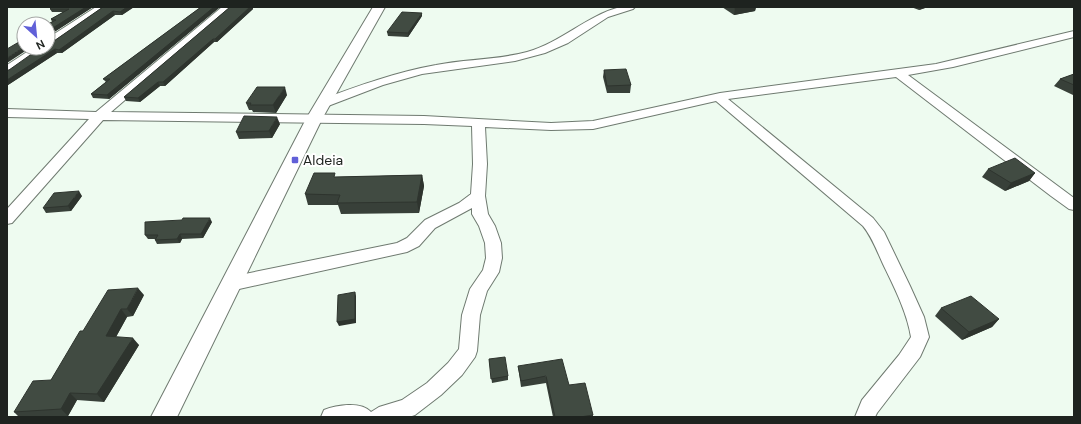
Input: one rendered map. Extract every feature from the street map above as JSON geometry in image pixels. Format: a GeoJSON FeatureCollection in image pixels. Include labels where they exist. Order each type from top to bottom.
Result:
{"type":"FeatureCollection","features":[{"type":"Feature","properties":{"kind":"street"},"geometry":{"type":"LineString","coordinates":[[56,38],[102,7]]}},
{"type":"Feature","properties":{"kind":"street"},"geometry":{"type":"LineString","coordinates":[[7,219],[99,116],[228,7]]}},
{"type":"Feature","properties":{"kind":"street"},"geometry":{"type":"LineString","coordinates":[[164,417],[230,284],[319,111],[379,7]]}},
{"type":"Feature","properties":{"kind":"street"},"geometry":{"type":"LineString","coordinates":[[319,111],[373,84],[395,77],[435,68],[516,58],[542,51],[559,43],[600,12],[630,7]]}},
{"type":"Feature","properties":{"kind":"street"},"geometry":{"type":"LineString","coordinates":[[7,113],[99,116],[319,111],[478,122],[541,125],[593,125],[719,98],[898,73],[985,57],[1028,44],[1074,34]]}},
{"type":"Feature","properties":{"kind":"street"},"geometry":{"type":"LineString","coordinates":[[7,70],[28,56]]}},
{"type":"Feature","properties":{"kind":"street"},"geometry":{"type":"LineString","coordinates":[[898,73],[936,100],[1074,205]]}},
{"type":"Feature","properties":{"kind":"street"},"geometry":{"type":"LineString","coordinates":[[719,98],[868,222],[876,232],[916,320],[920,338],[911,354],[869,407],[865,417]]}},
{"type":"Feature","properties":{"kind":"street"},"geometry":{"type":"LineString","coordinates":[[379,417],[408,408],[434,389],[455,369],[468,351],[468,336],[471,315],[479,289],[491,272],[494,258],[493,243],[487,226],[480,214],[478,196],[480,164],[478,122]]}},
{"type":"Feature","properties":{"kind":"street"},"geometry":{"type":"LineString","coordinates":[[230,284],[401,248],[413,242],[430,224],[464,207],[478,196]]}},
{"type":"Feature","properties":{"kind":"street"},"geometry":{"type":"LineString","coordinates":[[331,417],[349,415],[364,417]]}},
{"type":"Feature","properties":{"kind":"building"},"geometry":{"type":"Polygon","coordinates":[[[52,7],[86,7],[56,26],[56,16],[69,9],[50,9],[52,7]]]}},
{"type":"Feature","properties":{"kind":"building"},"geometry":{"type":"Polygon","coordinates":[[[103,7],[127,7],[120,12],[113,11],[59,50],[56,49],[56,40],[103,7]]]}},
{"type":"Feature","properties":{"kind":"building"},"geometry":{"type":"Polygon","coordinates":[[[201,7],[214,7],[107,95],[91,94],[110,79],[103,79],[201,7]]]}},
{"type":"Feature","properties":{"kind":"building"},"geometry":{"type":"Polygon","coordinates":[[[230,7],[250,7],[215,39],[213,39],[163,82],[158,82],[138,98],[124,97],[230,7]]]}},
{"type":"Feature","properties":{"kind":"building"},"geometry":{"type":"Polygon","coordinates":[[[402,12],[422,13],[408,33],[387,32],[402,12]]]}},
{"type":"Feature","properties":{"kind":"building"},"geometry":{"type":"Polygon","coordinates":[[[16,44],[16,52],[7,58],[7,49],[16,44]]]}},
{"type":"Feature","properties":{"kind":"building"},"geometry":{"type":"Polygon","coordinates":[[[29,56],[44,56],[7,80],[7,70],[29,56]]]}},
{"type":"Feature","properties":{"kind":"building"},"geometry":{"type":"Polygon","coordinates":[[[626,69],[631,85],[607,86],[604,70],[626,69]]]}},
{"type":"Feature","properties":{"kind":"building"},"geometry":{"type":"Polygon","coordinates":[[[1074,74],[1074,85],[1060,79],[1074,74]]]}},
{"type":"Feature","properties":{"kind":"building"},"geometry":{"type":"Polygon","coordinates":[[[257,87],[285,87],[273,105],[250,105],[251,103],[246,103],[257,87]]]}},
{"type":"Feature","properties":{"kind":"building"},"geometry":{"type":"Polygon","coordinates":[[[244,116],[277,117],[269,131],[236,132],[244,116]]]}},
{"type":"Feature","properties":{"kind":"building"},"geometry":{"type":"Polygon","coordinates":[[[1015,158],[1035,173],[1011,183],[988,169],[1015,158]]]}},
{"type":"Feature","properties":{"kind":"building"},"geometry":{"type":"Polygon","coordinates":[[[314,173],[335,173],[334,177],[422,175],[417,202],[337,203],[340,195],[305,194],[314,173]]]}},
{"type":"Feature","properties":{"kind":"building"},"geometry":{"type":"Polygon","coordinates":[[[79,191],[68,206],[43,208],[54,193],[79,191]]]}},
{"type":"Feature","properties":{"kind":"building"},"geometry":{"type":"Polygon","coordinates":[[[183,218],[210,218],[201,234],[180,234],[177,239],[155,240],[158,235],[145,235],[145,222],[182,220],[183,218]]]}},
{"type":"Feature","properties":{"kind":"building"},"geometry":{"type":"Polygon","coordinates":[[[138,288],[127,309],[121,309],[106,336],[133,338],[97,394],[70,393],[61,409],[14,412],[33,381],[51,380],[80,331],[83,331],[108,290],[138,288]]]}},
{"type":"Feature","properties":{"kind":"building"},"geometry":{"type":"Polygon","coordinates":[[[355,292],[355,319],[337,322],[338,295],[355,292]]]}},
{"type":"Feature","properties":{"kind":"building"},"geometry":{"type":"Polygon","coordinates":[[[971,296],[999,319],[969,332],[941,308],[971,296]]]}},
{"type":"Feature","properties":{"kind":"building"},"geometry":{"type":"Polygon","coordinates":[[[505,357],[508,376],[491,379],[489,359],[505,357]]]}},
{"type":"Feature","properties":{"kind":"building"},"geometry":{"type":"Polygon","coordinates":[[[562,359],[569,385],[585,383],[593,415],[580,417],[555,417],[546,376],[521,381],[518,366],[562,359]]]}},
{"type":"Feature","properties":{"kind":"place","name":"Aldeia"},"geometry":{"type":"Point","coordinates":[295,160]}}]}
